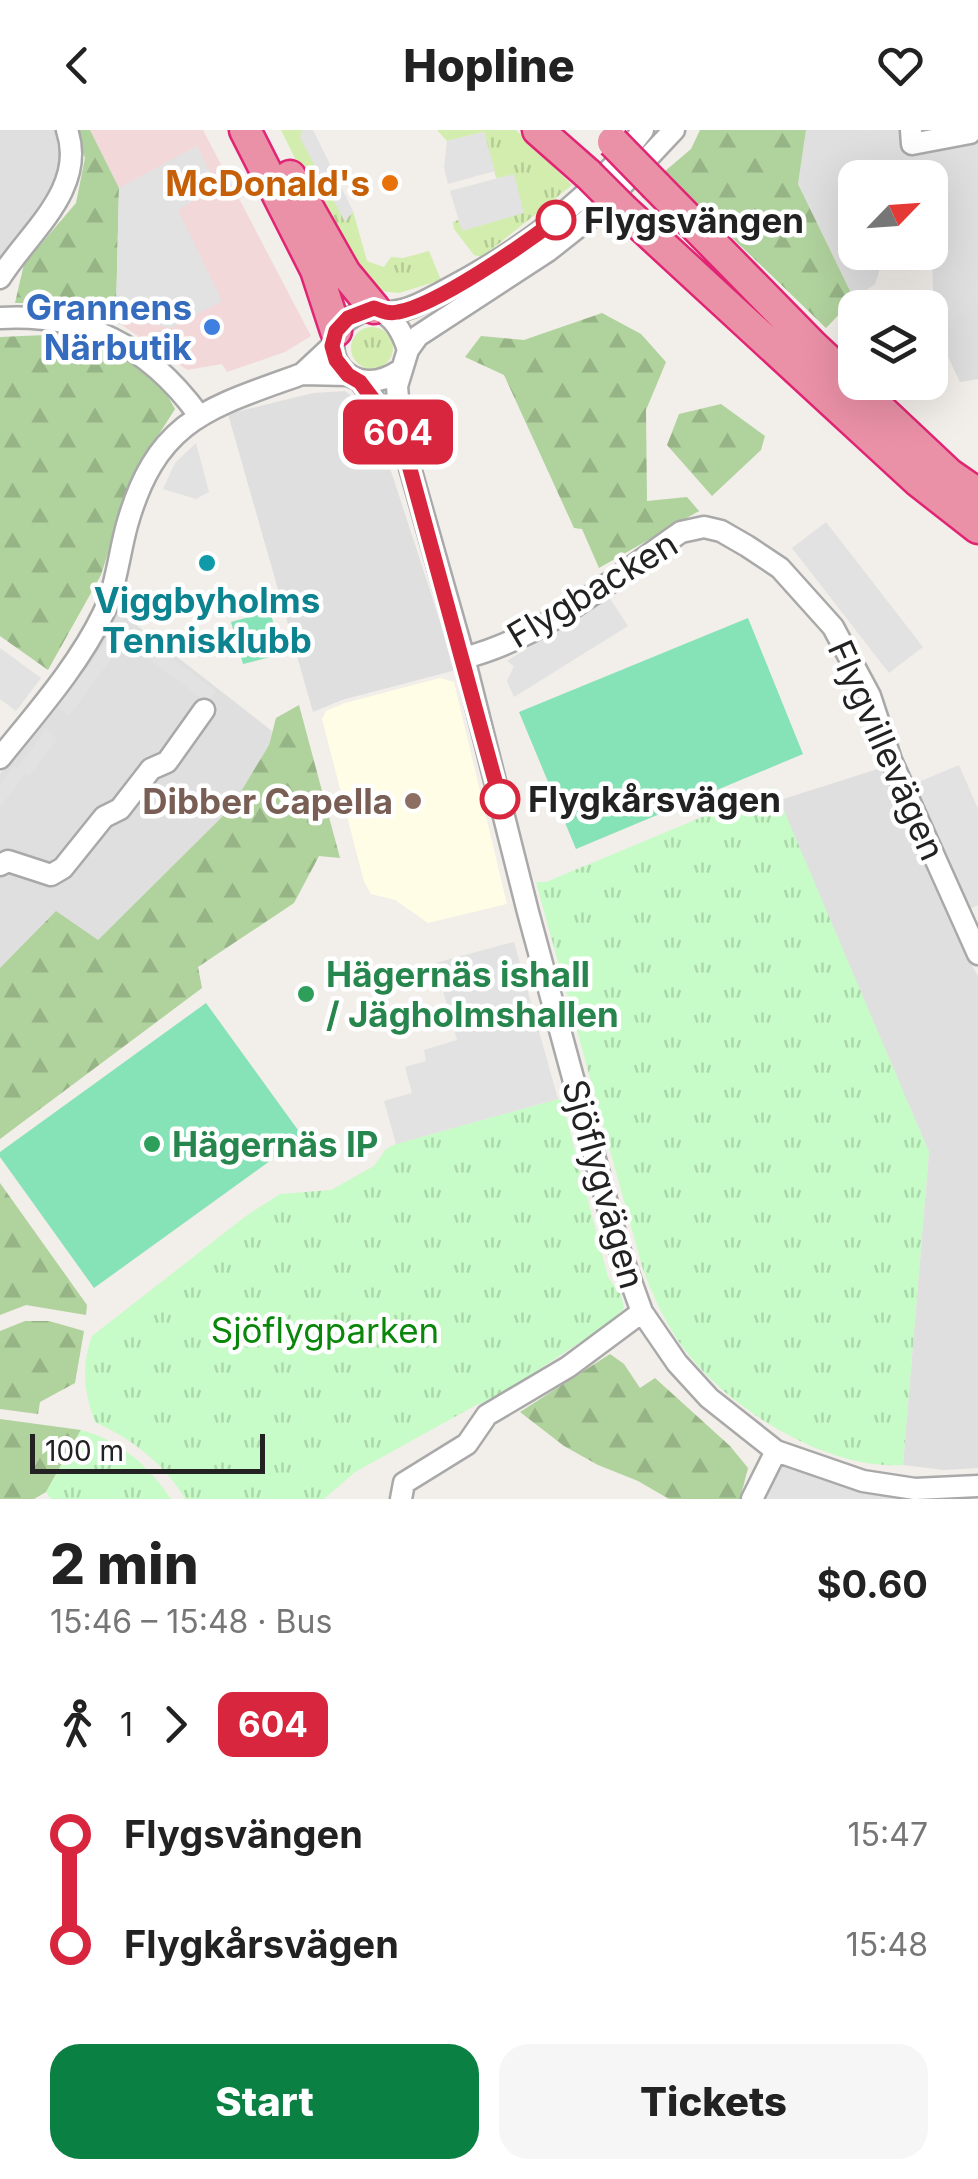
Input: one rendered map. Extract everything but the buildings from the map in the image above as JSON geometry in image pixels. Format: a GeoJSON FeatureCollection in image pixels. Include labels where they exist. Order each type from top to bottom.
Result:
{"type":"FeatureCollection","features":[{"type":"Feature","properties":{"kind":"highway"},"geometry":{"type":"LineString","coordinates":[[245,130],[316,270],[334,338]]}},
{"type":"Feature","properties":{"kind":"highway"},"geometry":{"type":"LineString","coordinates":[[263,130],[345,273],[375,306]]}},
{"type":"Feature","properties":{"kind":"highway"},"geometry":{"type":"LineString","coordinates":[[542,130],[918,481],[978,528]]}},
{"type":"Feature","properties":{"kind":"highway"},"geometry":{"type":"LineString","coordinates":[[606,134],[813,346],[949,474],[978,494]]}},
{"type":"Feature","properties":{"kind":"street"},"geometry":{"type":"LineString","coordinates":[[0,278],[68,181],[72,149],[67,130]]}},
{"type":"Feature","properties":{"kind":"street"},"geometry":{"type":"LineString","coordinates":[[302,374],[348,318],[394,300],[448,289],[526,243],[566,212],[644,130]]}},
{"type":"Feature","properties":{"kind":"street"},"geometry":{"type":"LineString","coordinates":[[0,758],[62,680],[104,613],[139,484],[168,442],[198,414],[302,374],[386,380],[400,371],[418,336],[548,252],[596,213],[674,130]]}},
{"type":"Feature","properties":{"kind":"street"},"geometry":{"type":"LineString","coordinates":[[910,130],[912,144],[970,133],[969,130]]}},
{"type":"Feature","properties":{"kind":"street"},"geometry":{"type":"LineString","coordinates":[[375,306],[397,324],[408,350]]}},
{"type":"Feature","properties":{"kind":"street"},"geometry":{"type":"LineString","coordinates":[[0,318],[64,322],[98,331],[157,366],[198,414]]}},
{"type":"Feature","properties":{"kind":"street"},"geometry":{"type":"LineString","coordinates":[[334,338],[336,360],[354,378]]}},
{"type":"Feature","properties":{"kind":"street","name":"Sjöflygvägen"},"geometry":{"type":"LineString","coordinates":[[400,371],[396,386],[401,436],[464,658],[620,1251],[642,1312],[677,1362],[710,1398],[776,1451],[863,1481],[915,1489],[978,1486]]}},
{"type":"Feature","properties":{"kind":"street","name":"Sjöflygvägen"},"geometry":{"type":"LineString","coordinates":[[354,378],[401,436]]}},
{"type":"Feature","properties":{"kind":"street","name":"Flygbacken"},"geometry":{"type":"LineString","coordinates":[[464,658],[489,651],[557,618],[681,532],[704,527],[722,531]]}},
{"type":"Feature","properties":{"kind":"street","name":"Flygvillevägen"},"geometry":{"type":"LineString","coordinates":[[722,531],[780,568],[833,627],[870,696],[891,760],[978,954]]}},
{"type":"Feature","properties":{"kind":"street"},"geometry":{"type":"LineString","coordinates":[[0,865],[8,862],[51,875],[63,868],[104,817],[120,809],[150,769],[166,762],[204,710]]}},
{"type":"Feature","properties":{"kind":"street"},"geometry":{"type":"LineString","coordinates":[[401,1499],[404,1483],[467,1444],[487,1415],[568,1367],[642,1312]]}},
{"type":"Feature","properties":{"kind":"street"},"geometry":{"type":"LineString","coordinates":[[752,1499],[776,1451]]}},
{"type":"Feature","properties":{"kind":"shaded area"},"geometry":{"type":"Polygon","coordinates":[[[0,130],[56,130],[64,148],[58,177],[0,263],[0,130]]]}},
{"type":"Feature","properties":{"kind":"shaded area"},"geometry":{"type":"Polygon","coordinates":[[[90,130],[203,130],[311,336],[285,352],[227,372],[222,364],[187,370],[122,325],[125,319],[119,188],[90,130]]]}},
{"type":"Feature","properties":{"kind":"shaded area"},"geometry":{"type":"Polygon","coordinates":[[[302,130],[313,130],[353,211],[345,222],[300,138],[302,130]]]}},
{"type":"Feature","properties":{"kind":"shaded area"},"geometry":{"type":"Polygon","coordinates":[[[806,130],[978,130],[978,379],[960,382],[948,357],[948,290],[933,290],[932,270],[948,270],[948,160],[838,160],[838,266],[798,184],[806,130]]]}},
{"type":"Feature","properties":{"kind":"shaded area"},"geometry":{"type":"Polygon","coordinates":[[[484,132],[495,171],[448,184],[444,168],[447,141],[484,132]]]}},
{"type":"Feature","properties":{"kind":"shaded area"},"geometry":{"type":"Polygon","coordinates":[[[197,146],[217,186],[178,210],[222,301],[171,328],[125,319],[116,313],[119,188],[197,146]]]}},
{"type":"Feature","properties":{"kind":"shaded area"},"geometry":{"type":"Polygon","coordinates":[[[514,174],[524,213],[462,231],[450,191],[514,174]]]}},
{"type":"Feature","properties":{"kind":"shaded area"},"geometry":{"type":"Polygon","coordinates":[[[840,270],[880,270],[875,284],[867,290],[850,290],[840,270]]]}},
{"type":"Feature","properties":{"kind":"shaded area"},"geometry":{"type":"Polygon","coordinates":[[[345,391],[372,413],[456,670],[342,700],[313,712],[228,414],[313,393],[345,391]]]}},
{"type":"Feature","properties":{"kind":"shaded area"},"geometry":{"type":"Polygon","coordinates":[[[196,443],[209,492],[196,499],[163,489],[175,463],[196,443]]]}},
{"type":"Feature","properties":{"kind":"shaded area"},"geometry":{"type":"Polygon","coordinates":[[[826,522],[923,647],[889,673],[792,548],[826,522]]]}},
{"type":"Feature","properties":{"kind":"shaded area"},"geometry":{"type":"Polygon","coordinates":[[[609,597],[628,626],[514,697],[507,681],[514,666],[507,661],[609,597]]]}},
{"type":"Feature","properties":{"kind":"shaded area"},"geometry":{"type":"Polygon","coordinates":[[[117,610],[272,731],[269,745],[231,808],[97,941],[56,912],[0,968],[0,774],[117,610]]]}},
{"type":"Feature","properties":{"kind":"shaded area"},"geometry":{"type":"Polygon","coordinates":[[[140,635],[216,691],[208,703],[132,646],[140,635]]]}},
{"type":"Feature","properties":{"kind":"shaded area"},"geometry":{"type":"Polygon","coordinates":[[[106,642],[117,651],[69,716],[58,707],[106,642]]]}},
{"type":"Feature","properties":{"kind":"shaded area"},"geometry":{"type":"Polygon","coordinates":[[[0,648],[41,678],[16,711],[0,699],[0,648]]]}},
{"type":"Feature","properties":{"kind":"shaded area","name":"Dibber Capella"},"geometry":{"type":"Polygon","coordinates":[[[440,678],[454,682],[507,904],[428,923],[395,900],[371,894],[364,882],[322,719],[326,711],[345,703],[440,678]]]}},
{"type":"Feature","properties":{"kind":"shaded area"},"geometry":{"type":"Polygon","coordinates":[[[46,729],[58,738],[0,807],[0,785],[14,766],[18,768],[46,729]]]}},
{"type":"Feature","properties":{"kind":"shaded area"},"geometry":{"type":"Polygon","coordinates":[[[959,765],[978,809],[978,905],[965,911],[909,786],[959,765]]]}},
{"type":"Feature","properties":{"kind":"shaded area"},"geometry":{"type":"Polygon","coordinates":[[[881,768],[961,947],[978,976],[978,1468],[944,1470],[903,1465],[929,1152],[777,801],[881,768]]]}},
{"type":"Feature","properties":{"kind":"shaded area"},"geometry":{"type":"Polygon","coordinates":[[[514,942],[558,1099],[396,1144],[384,1101],[412,1093],[405,1067],[426,1061],[424,1050],[457,1040],[435,963],[514,942]]]}},
{"type":"Feature","properties":{"kind":"shaded area"},"geometry":{"type":"Polygon","coordinates":[[[776,1462],[895,1499],[756,1499],[776,1462]]]}},
{"type":"Feature","properties":{"kind":"green space"},"geometry":{"type":"Polygon","coordinates":[[[74,130],[90,130],[119,188],[116,312],[125,319],[122,325],[70,308],[15,303],[24,264],[76,203],[85,158],[74,130]]]}},
{"type":"Feature","properties":{"kind":"green space"},"geometry":{"type":"Polygon","coordinates":[[[281,130],[303,130],[345,221],[353,211],[367,261],[384,267],[391,257],[429,251],[441,280],[399,293],[371,290],[338,245],[281,130]]]}},
{"type":"Feature","properties":{"kind":"green space"},"geometry":{"type":"Polygon","coordinates":[[[437,130],[516,130],[572,185],[482,257],[474,255],[453,222],[458,220],[463,231],[514,175],[496,178],[484,132],[447,141],[437,130]]]}},
{"type":"Feature","properties":{"kind":"green space"},"geometry":{"type":"Polygon","coordinates":[[[700,130],[806,130],[798,184],[850,290],[838,290],[838,316],[826,328],[664,172],[691,149],[700,130]]]}},
{"type":"Feature","properties":{"kind":"green space"},"geometry":{"type":"Polygon","coordinates":[[[602,313],[641,334],[666,362],[646,410],[647,501],[687,497],[699,511],[599,568],[582,529],[574,528],[504,375],[465,357],[481,336],[524,340],[602,313]]]}},
{"type":"Feature","properties":{"kind":"green space"},"geometry":{"type":"Polygon","coordinates":[[[372,327],[387,333],[393,348],[387,363],[372,369],[357,363],[351,348],[357,333],[372,327]]]}},
{"type":"Feature","properties":{"kind":"green space"},"geometry":{"type":"Polygon","coordinates":[[[91,333],[153,370],[175,409],[133,475],[101,575],[48,670],[0,636],[0,337],[91,333]]]}},
{"type":"Feature","properties":{"kind":"green space"},"geometry":{"type":"Polygon","coordinates":[[[721,404],[765,436],[761,450],[712,496],[667,445],[679,414],[721,404]]]}},
{"type":"Feature","properties":{"kind":"green space"},"geometry":{"type":"Polygon","coordinates":[[[270,611],[282,654],[243,664],[231,622],[270,611]]]}},
{"type":"Feature","properties":{"kind":"green space"},"geometry":{"type":"Polygon","coordinates":[[[748,618],[803,754],[576,849],[519,712],[748,618]]]}},
{"type":"Feature","properties":{"kind":"green space"},"geometry":{"type":"Polygon","coordinates":[[[299,705],[340,858],[319,856],[294,903],[198,967],[202,988],[0,1139],[0,968],[56,911],[98,940],[231,808],[269,745],[276,718],[299,705]]]}},
{"type":"Feature","properties":{"kind":"green space"},"geometry":{"type":"Polygon","coordinates":[[[774,787],[929,1152],[903,1465],[841,1457],[778,1429],[722,1389],[673,1333],[642,1266],[536,882],[546,882],[774,787]]]}},
{"type":"Feature","properties":{"kind":"green space","name":"Hägernäs IP"},"geometry":{"type":"Polygon","coordinates":[[[206,1003],[303,1137],[94,1288],[0,1152],[206,1003]]]}},
{"type":"Feature","properties":{"kind":"green space","name":"Sjöflygparken"},"geometry":{"type":"Polygon","coordinates":[[[562,1101],[608,1277],[621,1295],[624,1308],[611,1322],[488,1403],[478,1404],[355,1472],[324,1499],[185,1499],[146,1454],[95,1422],[85,1379],[92,1336],[246,1216],[280,1194],[331,1190],[374,1166],[386,1149],[396,1144],[562,1101]]]}},
{"type":"Feature","properties":{"kind":"green space"},"geometry":{"type":"Polygon","coordinates":[[[0,1183],[87,1305],[86,1315],[26,1305],[0,1315],[0,1183]]]}},
{"type":"Feature","properties":{"kind":"green space"},"geometry":{"type":"Polygon","coordinates":[[[25,1321],[49,1321],[84,1331],[75,1383],[40,1402],[38,1414],[0,1409],[0,1331],[25,1321]]]}},
{"type":"Feature","properties":{"kind":"green space"},"geometry":{"type":"Polygon","coordinates":[[[610,1354],[624,1364],[640,1388],[655,1378],[730,1446],[748,1468],[740,1499],[669,1499],[564,1446],[520,1412],[610,1354]]]}},
{"type":"Feature","properties":{"kind":"green space"},"geometry":{"type":"Polygon","coordinates":[[[0,1419],[81,1430],[46,1492],[34,1499],[0,1499],[0,1419]]]}},
{"type":"Feature","properties":{"kind":"green space"},"geometry":{"type":"Polygon","coordinates":[[[81,1430],[132,1456],[171,1499],[51,1499],[46,1492],[81,1430]]]}},
{"type":"Feature","properties":{"kind":"bus line","name":"604"},"geometry":{"type":"LineString","coordinates":[[500,799],[401,436],[360,382],[336,360],[332,346],[336,331],[348,318],[374,308],[400,312],[423,302],[526,243],[556,220]]}},
{"type":"Feature","properties":{"kind":"place","name":"McDonald's"},"geometry":{"type":"Point","coordinates":[390,183]}},
{"type":"Feature","properties":{"kind":"place","name":"Flygsvängen"},"geometry":{"type":"Point","coordinates":[556,220]}},
{"type":"Feature","properties":{"kind":"place","name":"Grannens Närbutik"},"geometry":{"type":"Point","coordinates":[212,327]}},
{"type":"Feature","properties":{"kind":"place","name":"Viggbyholms Tennisklubb"},"geometry":{"type":"Point","coordinates":[207,563]}},
{"type":"Feature","properties":{"kind":"place","name":"Flygkårsvägen"},"geometry":{"type":"Point","coordinates":[500,799]}},
{"type":"Feature","properties":{"kind":"place","name":"Dibber Capella"},"geometry":{"type":"Point","coordinates":[413,801]}},
{"type":"Feature","properties":{"kind":"place","name":"Hägernäs ishall / Jägholmshallen"},"geometry":{"type":"Point","coordinates":[306,994]}},
{"type":"Feature","properties":{"kind":"place","name":"Hägernäs IP"},"geometry":{"type":"Point","coordinates":[152,1144]}}]}
